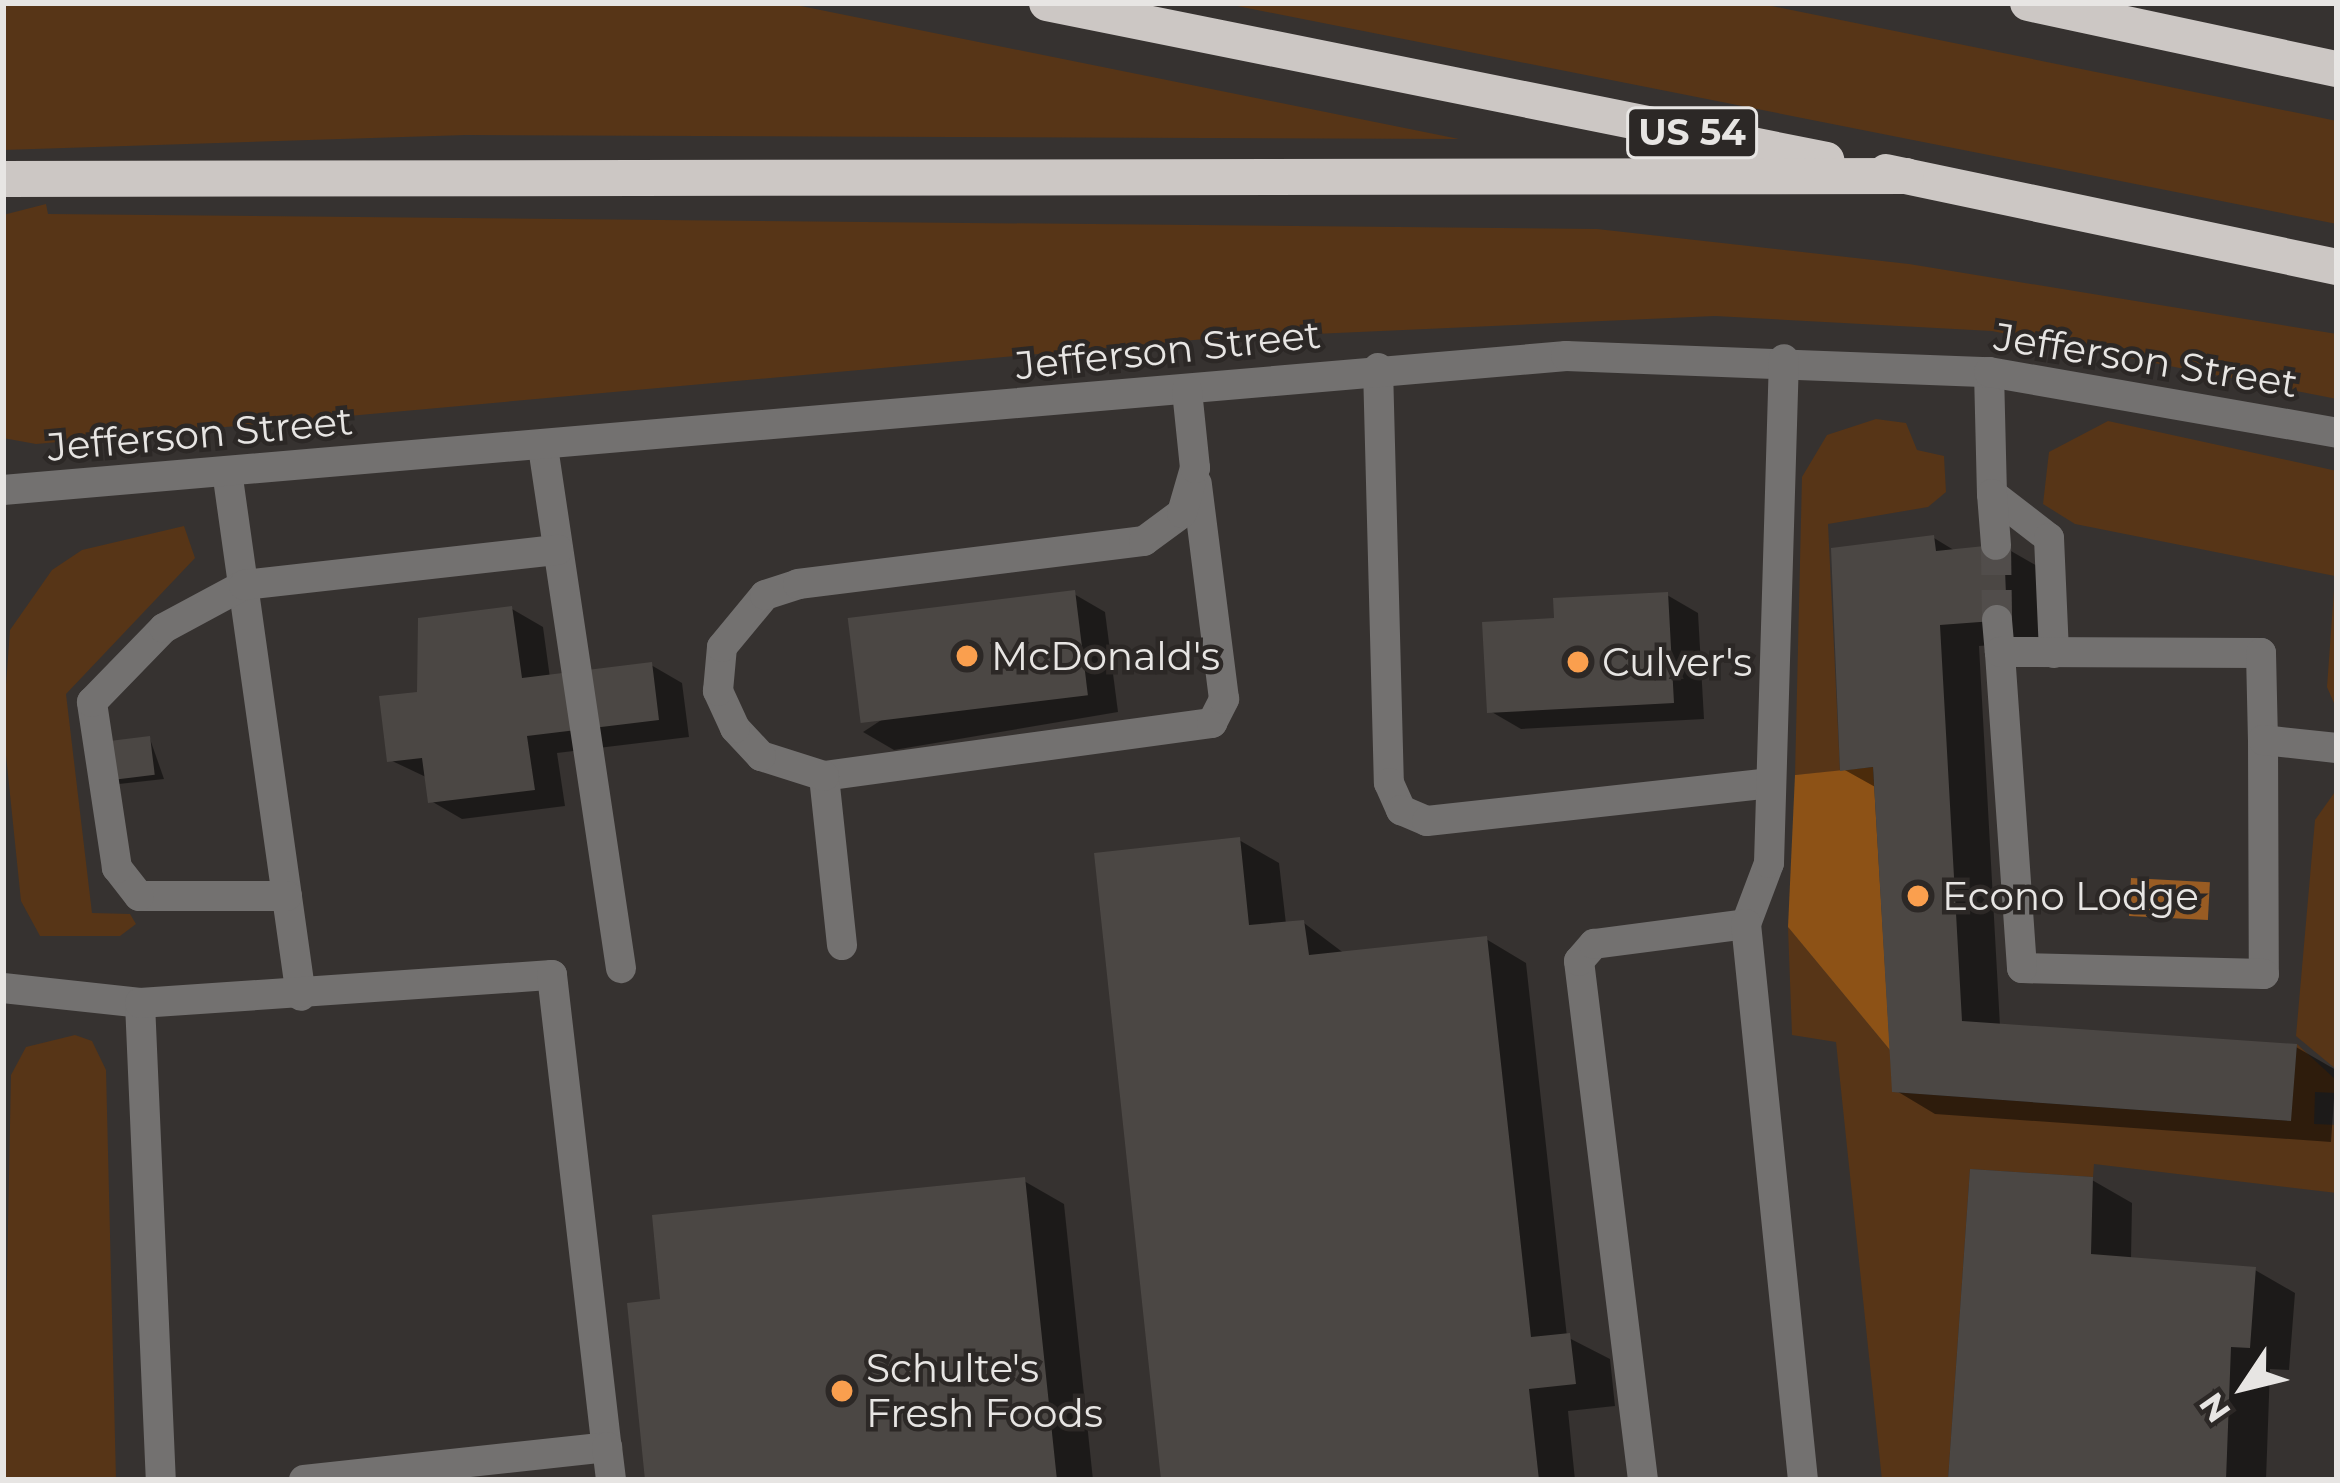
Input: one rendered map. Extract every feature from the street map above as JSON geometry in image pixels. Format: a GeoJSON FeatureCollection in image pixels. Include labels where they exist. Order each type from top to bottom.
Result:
{"type":"FeatureCollection","features":[{"type":"Feature","properties":{"kind":"highway","name":"US 54"},"geometry":{"type":"LineString","coordinates":[[1047,3],[2337,267]]}},
{"type":"Feature","properties":{"kind":"highway"},"geometry":{"type":"LineString","coordinates":[[2028,3],[2337,68]]}},
{"type":"Feature","properties":{"kind":"highway"},"geometry":{"type":"LineString","coordinates":[[3,179],[1906,176]]}},
{"type":"Feature","properties":{"kind":"street","name":"Jefferson Street"},"geometry":{"type":"LineString","coordinates":[[3,490],[1187,390],[1378,368],[1566,356],[1784,359],[1989,371],[2337,433]]}},
{"type":"Feature","properties":{"kind":"street"},"geometry":{"type":"LineString","coordinates":[[1784,359],[1768,863],[1746,924],[1803,1480]]}},
{"type":"Feature","properties":{"kind":"street"},"geometry":{"type":"LineString","coordinates":[[1378,368],[1389,783],[1401,810],[1427,821],[1769,783]]}},
{"type":"Feature","properties":{"kind":"street"},"geometry":{"type":"LineString","coordinates":[[1989,371],[1996,544]]}},
{"type":"Feature","properties":{"kind":"street"},"geometry":{"type":"LineString","coordinates":[[1187,390],[1224,699],[1212,723],[824,776],[761,756],[718,691],[722,647],[765,596],[1144,541],[1182,514],[1195,468]]}},
{"type":"Feature","properties":{"kind":"street"},"geometry":{"type":"LineString","coordinates":[[543,446],[621,968]]}},
{"type":"Feature","properties":{"kind":"street"},"geometry":{"type":"LineString","coordinates":[[227,471],[301,996]]}},
{"type":"Feature","properties":{"kind":"street"},"geometry":{"type":"LineString","coordinates":[[1992,494],[2049,538],[2054,653]]}},
{"type":"Feature","properties":{"kind":"street"},"geometry":{"type":"LineString","coordinates":[[287,896],[139,896],[118,868],[92,702],[164,628],[244,584],[558,550]]}},
{"type":"Feature","properties":{"kind":"street"},"geometry":{"type":"LineString","coordinates":[[1997,620],[2022,968],[2264,974],[2261,653],[2000,652]]}},
{"type":"Feature","properties":{"kind":"street"},"geometry":{"type":"LineString","coordinates":[[2263,740],[2337,748]]}},
{"type":"Feature","properties":{"kind":"street"},"geometry":{"type":"LineString","coordinates":[[824,776],[842,945]]}},
{"type":"Feature","properties":{"kind":"street"},"geometry":{"type":"LineString","coordinates":[[1643,1480],[1579,961],[1594,944],[1746,924]]}},
{"type":"Feature","properties":{"kind":"street"},"geometry":{"type":"LineString","coordinates":[[3,988],[140,1003],[301,996],[552,975],[611,1480]]}},
{"type":"Feature","properties":{"kind":"street"},"geometry":{"type":"LineString","coordinates":[[140,1003],[161,1480]]}},
{"type":"Feature","properties":{"kind":"street"},"geometry":{"type":"LineString","coordinates":[[304,1480],[607,1447]]}},
{"type":"Feature","properties":{"kind":"shaded area"},"geometry":{"type":"Polygon","coordinates":[[[3,3],[786,3],[1459,139],[466,135],[3,150],[3,3]]]}},
{"type":"Feature","properties":{"kind":"shaded area"},"geometry":{"type":"Polygon","coordinates":[[[1222,3],[1757,3],[2337,121],[2337,224],[1222,3]]]}},
{"type":"Feature","properties":{"kind":"shaded area"},"geometry":{"type":"Polygon","coordinates":[[[46,204],[48,214],[1597,229],[1909,264],[2337,334],[2337,399],[1992,331],[1715,316],[1205,339],[36,444],[3,438],[3,215],[46,204]]]}},
{"type":"Feature","properties":{"kind":"shaded area"},"geometry":{"type":"Polygon","coordinates":[[[1876,419],[1906,423],[1917,450],[1944,456],[1946,492],[1928,507],[1828,524],[1840,771],[1795,775],[1802,477],[1827,435],[1876,419]]]}},
{"type":"Feature","properties":{"kind":"shaded area"},"geometry":{"type":"Polygon","coordinates":[[[2108,421],[2337,471],[2337,710],[2327,687],[2335,576],[2075,524],[2043,504],[2049,452],[2108,421]]]}},
{"type":"Feature","properties":{"kind":"shaded area"},"geometry":{"type":"Polygon","coordinates":[[[184,526],[195,558],[66,694],[92,913],[130,914],[136,924],[120,936],[40,936],[21,901],[3,726],[10,630],[52,570],[82,550],[184,526]]]}},
{"type":"Feature","properties":{"kind":"shaded area"},"geometry":{"type":"Polygon","coordinates":[[[1873,767],[1890,1050],[1788,927],[1795,775],[1873,767]]]}},
{"type":"Feature","properties":{"kind":"shaded area"},"geometry":{"type":"Polygon","coordinates":[[[2337,789],[2337,1070],[2296,1036],[2315,820],[2337,789]]]}},
{"type":"Feature","properties":{"kind":"shaded area"},"geometry":{"type":"Polygon","coordinates":[[[2131,878],[2210,882],[2208,920],[2129,916],[2131,878]]]}},
{"type":"Feature","properties":{"kind":"shaded area"},"geometry":{"type":"Polygon","coordinates":[[[1788,927],[1890,1050],[1893,1092],[2290,1121],[2297,1044],[2337,1081],[2337,1093],[2315,1092],[2314,1124],[2337,1125],[2337,1193],[2094,1164],[2093,1177],[1970,1169],[1948,1480],[1882,1480],[1836,1042],[1792,1035],[1788,927]]]}},
{"type":"Feature","properties":{"kind":"shaded area"},"geometry":{"type":"Polygon","coordinates":[[[75,1035],[92,1041],[106,1070],[116,1480],[3,1480],[11,1075],[26,1047],[75,1035]]]}},
{"type":"Feature","properties":{"kind":"building","name":"Econo Lodge"},"geometry":{"type":"Polygon","coordinates":[[[1934,535],[1936,551],[2004,544],[2007,620],[1940,625],[1962,1021],[2297,1044],[2291,1121],[1892,1092],[1873,767],[1840,771],[1831,548],[1934,535]]]}},
{"type":"Feature","properties":{"kind":"building","name":"McDonald's"},"geometry":{"type":"Polygon","coordinates":[[[1075,590],[1088,695],[861,723],[848,618],[1075,590]]]}},
{"type":"Feature","properties":{"kind":"building","name":"Culver's"},"geometry":{"type":"Polygon","coordinates":[[[1668,592],[1674,703],[1487,713],[1482,622],[1554,618],[1553,598],[1668,592]]]}},
{"type":"Feature","properties":{"kind":"building"},"geometry":{"type":"Polygon","coordinates":[[[512,606],[522,678],[652,662],[659,720],[527,736],[535,790],[428,803],[422,758],[387,762],[379,696],[417,692],[418,618],[512,606]]]}},
{"type":"Feature","properties":{"kind":"building"},"geometry":{"type":"Polygon","coordinates":[[[150,736],[155,775],[98,782],[93,743],[150,736]]]}},
{"type":"Feature","properties":{"kind":"building"},"geometry":{"type":"Polygon","coordinates":[[[1240,837],[1249,925],[1304,920],[1309,955],[1487,936],[1531,1337],[1570,1333],[1576,1384],[1529,1389],[1539,1480],[1161,1480],[1094,853],[1240,837]]]}},
{"type":"Feature","properties":{"kind":"building"},"geometry":{"type":"Polygon","coordinates":[[[1970,1169],[2093,1177],[2091,1254],[2256,1267],[2250,1348],[2231,1347],[2226,1480],[1948,1480],[1970,1169]]]}},
{"type":"Feature","properties":{"kind":"building","name":"Schulte's Fresh Foods"},"geometry":{"type":"Polygon","coordinates":[[[1025,1177],[1057,1480],[645,1480],[627,1303],[660,1299],[652,1215],[1025,1177]]]}},
{"type":"Feature","properties":{"kind":"tunnel"},"geometry":{"type":"LineString","coordinates":[[1996,545],[1997,620]]}},
{"type":"Feature","properties":{"kind":"place","name":"McDonald's"},"geometry":{"type":"Point","coordinates":[967,656]}},
{"type":"Feature","properties":{"kind":"place","name":"Culver's"},"geometry":{"type":"Point","coordinates":[1578,662]}},
{"type":"Feature","properties":{"kind":"place","name":"Econo Lodge"},"geometry":{"type":"Point","coordinates":[1918,896]}},
{"type":"Feature","properties":{"kind":"place","name":"Schulte's Fresh Foods"},"geometry":{"type":"Point","coordinates":[842,1391]}}]}
